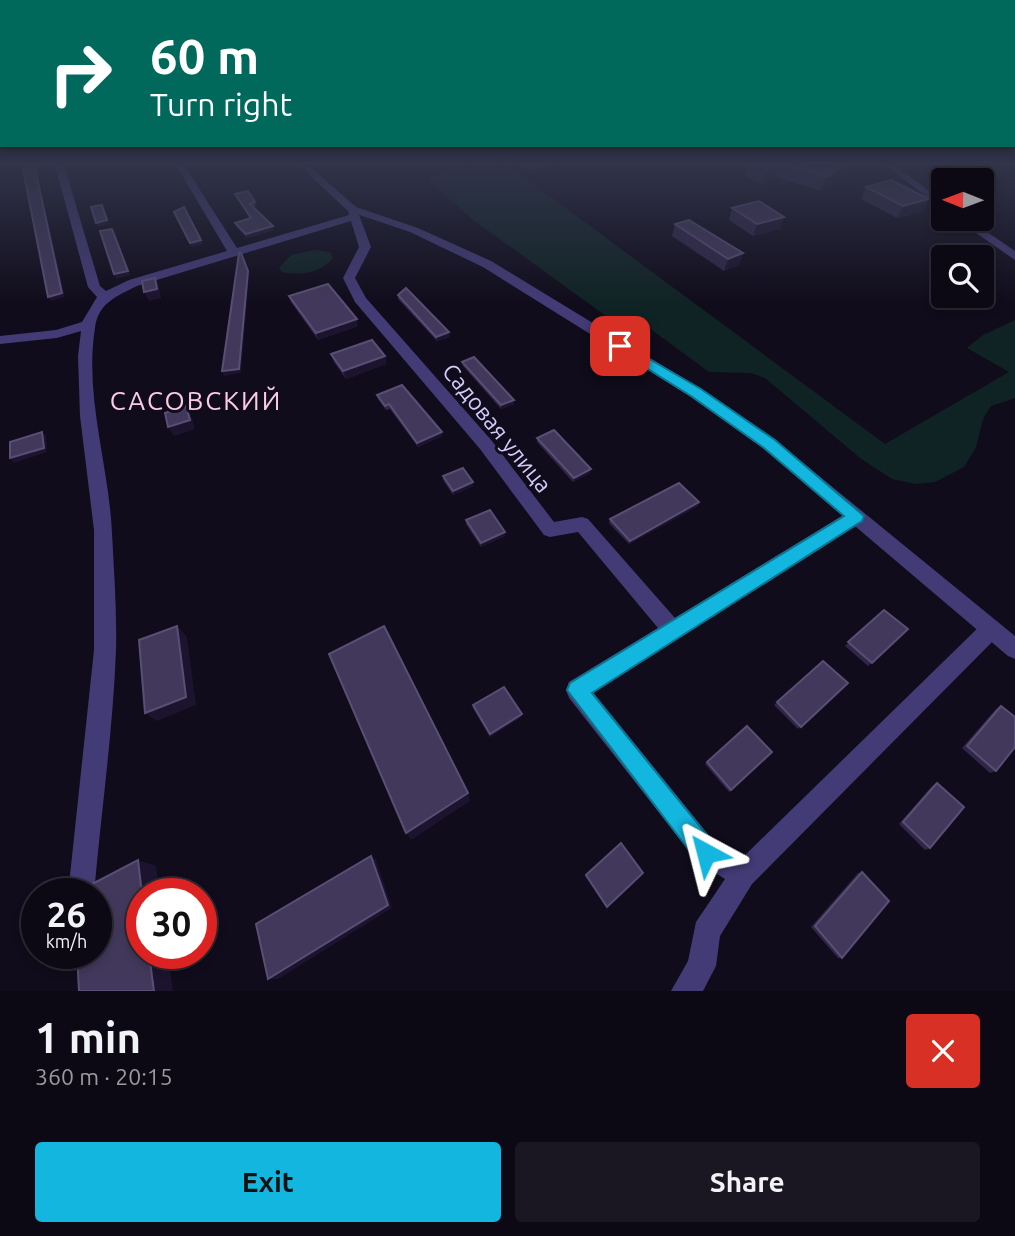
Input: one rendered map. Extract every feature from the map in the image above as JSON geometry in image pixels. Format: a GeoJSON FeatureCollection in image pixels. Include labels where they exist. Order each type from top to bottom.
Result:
{"type":"FeatureCollection","features":[{"type":"Feature","properties":{"kind":"street"},"geometry":{"type":"LineString","coordinates":[[72,211],[94,287],[104,297]]}},
{"type":"Feature","properties":{"kind":"street"},"geometry":{"type":"LineString","coordinates":[[209,211],[234,252]]}},
{"type":"Feature","properties":{"kind":"street"},"geometry":{"type":"LineString","coordinates":[[83,878],[104,650],[103,530],[88,416],[85,368],[88,325],[94,310],[104,297],[134,283],[353,213],[414,230],[487,264],[696,393],[769,444],[1015,649]]}},
{"type":"Feature","properties":{"kind":"street","name":"Садовая улица"},"geometry":{"type":"LineString","coordinates":[[353,213],[365,247],[349,278],[360,299],[486,445],[550,530],[582,524],[673,631]]}},
{"type":"Feature","properties":{"kind":"street"},"geometry":{"type":"LineString","coordinates":[[979,231],[1015,256]]}},
{"type":"Feature","properties":{"kind":"street"},"geometry":{"type":"LineString","coordinates":[[0,340],[57,334],[88,325]]}},
{"type":"Feature","properties":{"kind":"street"},"geometry":{"type":"LineString","coordinates":[[743,875],[706,853],[577,690],[856,516]]}},
{"type":"Feature","properties":{"kind":"street"},"geometry":{"type":"LineString","coordinates":[[685,991],[702,966],[706,932],[743,875],[991,629]]}},
{"type":"Feature","properties":{"kind":"green space"},"geometry":{"type":"Polygon","coordinates":[[[463,211],[570,211],[885,444],[1009,372],[967,348],[983,335],[1015,320],[1015,398],[991,406],[983,419],[976,447],[964,467],[935,482],[916,484],[892,479],[860,458],[765,378],[751,373],[709,372],[645,325],[617,323],[463,211]]]}},
{"type":"Feature","properties":{"kind":"green space"},"geometry":{"type":"Polygon","coordinates":[[[315,250],[330,252],[333,258],[310,272],[289,273],[282,272],[279,268],[291,255],[315,250]]]}},
{"type":"Feature","properties":{"kind":"building"},"geometry":{"type":"Polygon","coordinates":[[[31,211],[44,211],[62,293],[48,297],[31,211]]]}},
{"type":"Feature","properties":{"kind":"building"},"geometry":{"type":"Polygon","coordinates":[[[92,211],[104,211],[107,220],[96,223],[92,211]]]}},
{"type":"Feature","properties":{"kind":"building"},"geometry":{"type":"Polygon","coordinates":[[[186,211],[201,240],[190,243],[174,212],[186,211]]]}},
{"type":"Feature","properties":{"kind":"building"},"geometry":{"type":"Polygon","coordinates":[[[246,211],[258,211],[273,226],[246,234],[235,223],[251,218],[246,211]]]}},
{"type":"Feature","properties":{"kind":"building"},"geometry":{"type":"Polygon","coordinates":[[[737,211],[775,211],[784,217],[757,224],[737,211]]]}},
{"type":"Feature","properties":{"kind":"building"},"geometry":{"type":"Polygon","coordinates":[[[689,220],[743,253],[728,259],[675,224],[689,220]]]}},
{"type":"Feature","properties":{"kind":"building"},"geometry":{"type":"Polygon","coordinates":[[[112,229],[128,271],[114,274],[100,231],[112,229]]]}},
{"type":"Feature","properties":{"kind":"building"},"geometry":{"type":"Polygon","coordinates":[[[239,253],[248,271],[239,369],[222,371],[239,253]]]}},
{"type":"Feature","properties":{"kind":"building"},"geometry":{"type":"Polygon","coordinates":[[[155,278],[157,289],[144,292],[142,281],[155,278]]]}},
{"type":"Feature","properties":{"kind":"building"},"geometry":{"type":"Polygon","coordinates":[[[328,284],[357,319],[316,333],[289,296],[328,284]]]}},
{"type":"Feature","properties":{"kind":"building"},"geometry":{"type":"Polygon","coordinates":[[[406,288],[449,332],[436,337],[398,295],[406,288]]]}},
{"type":"Feature","properties":{"kind":"building"},"geometry":{"type":"Polygon","coordinates":[[[372,340],[385,356],[343,371],[331,354],[372,340]]]}},
{"type":"Feature","properties":{"kind":"building"},"geometry":{"type":"Polygon","coordinates":[[[474,357],[514,400],[501,405],[462,362],[474,357]]]}},
{"type":"Feature","properties":{"kind":"building"},"geometry":{"type":"Polygon","coordinates":[[[402,385],[442,432],[417,443],[389,404],[385,406],[377,395],[402,385]]]}},
{"type":"Feature","properties":{"kind":"building"},"geometry":{"type":"Polygon","coordinates":[[[186,406],[190,420],[168,427],[165,413],[186,406]]]}},
{"type":"Feature","properties":{"kind":"building"},"geometry":{"type":"Polygon","coordinates":[[[554,430],[591,469],[574,478],[537,438],[554,430]]]}},
{"type":"Feature","properties":{"kind":"building"},"geometry":{"type":"Polygon","coordinates":[[[42,432],[44,448],[10,458],[10,442],[42,432]]]}},
{"type":"Feature","properties":{"kind":"building"},"geometry":{"type":"Polygon","coordinates":[[[463,468],[473,482],[453,491],[443,476],[463,468]]]}},
{"type":"Feature","properties":{"kind":"building"},"geometry":{"type":"Polygon","coordinates":[[[679,483],[699,502],[630,541],[610,519],[679,483]]]}},
{"type":"Feature","properties":{"kind":"building"},"geometry":{"type":"Polygon","coordinates":[[[490,510],[505,532],[481,543],[466,520],[490,510]]]}},
{"type":"Feature","properties":{"kind":"building"},"geometry":{"type":"Polygon","coordinates":[[[884,610],[908,629],[872,663],[848,642],[884,610]]]}},
{"type":"Feature","properties":{"kind":"building"},"geometry":{"type":"Polygon","coordinates":[[[177,626],[186,697],[145,713],[139,640],[177,626]]]}},
{"type":"Feature","properties":{"kind":"building"},"geometry":{"type":"Polygon","coordinates":[[[384,626],[468,793],[406,833],[329,654],[384,626]]]}},
{"type":"Feature","properties":{"kind":"building"},"geometry":{"type":"Polygon","coordinates":[[[823,661],[848,683],[801,727],[777,702],[823,661]]]}},
{"type":"Feature","properties":{"kind":"building"},"geometry":{"type":"Polygon","coordinates":[[[504,687],[522,714],[490,734],[473,705],[504,687]]]}},
{"type":"Feature","properties":{"kind":"building"},"geometry":{"type":"Polygon","coordinates":[[[1001,706],[1015,717],[1015,747],[996,771],[967,746],[1001,706]]]}},
{"type":"Feature","properties":{"kind":"building"},"geometry":{"type":"Polygon","coordinates":[[[747,726],[772,752],[731,790],[707,762],[747,726]]]}},
{"type":"Feature","properties":{"kind":"building"},"geometry":{"type":"Polygon","coordinates":[[[937,783],[964,807],[930,848],[903,822],[937,783]]]}},
{"type":"Feature","properties":{"kind":"building"},"geometry":{"type":"Polygon","coordinates":[[[621,843],[643,873],[607,907],[586,875],[621,843]]]}},
{"type":"Feature","properties":{"kind":"building"},"geometry":{"type":"Polygon","coordinates":[[[371,856],[388,905],[268,979],[256,924],[371,856]]]}},
{"type":"Feature","properties":{"kind":"building"},"geometry":{"type":"Polygon","coordinates":[[[138,860],[140,878],[126,878],[126,969],[151,969],[154,991],[79,991],[78,969],[112,969],[112,878],[104,878],[138,860]]]}},
{"type":"Feature","properties":{"kind":"building"},"geometry":{"type":"Polygon","coordinates":[[[862,872],[889,901],[842,958],[815,926],[862,872]]]}},
{"type":"Feature","properties":{"kind":"district","name":"САСОВСКИЙ"},"geometry":{"type":"Point","coordinates":[196,401]}},
{"type":"Feature","properties":{"kind":"route"},"geometry":{"type":"LineString","coordinates":[[620,346],[696,393],[769,444],[856,516],[577,690],[706,853]]}}]}
